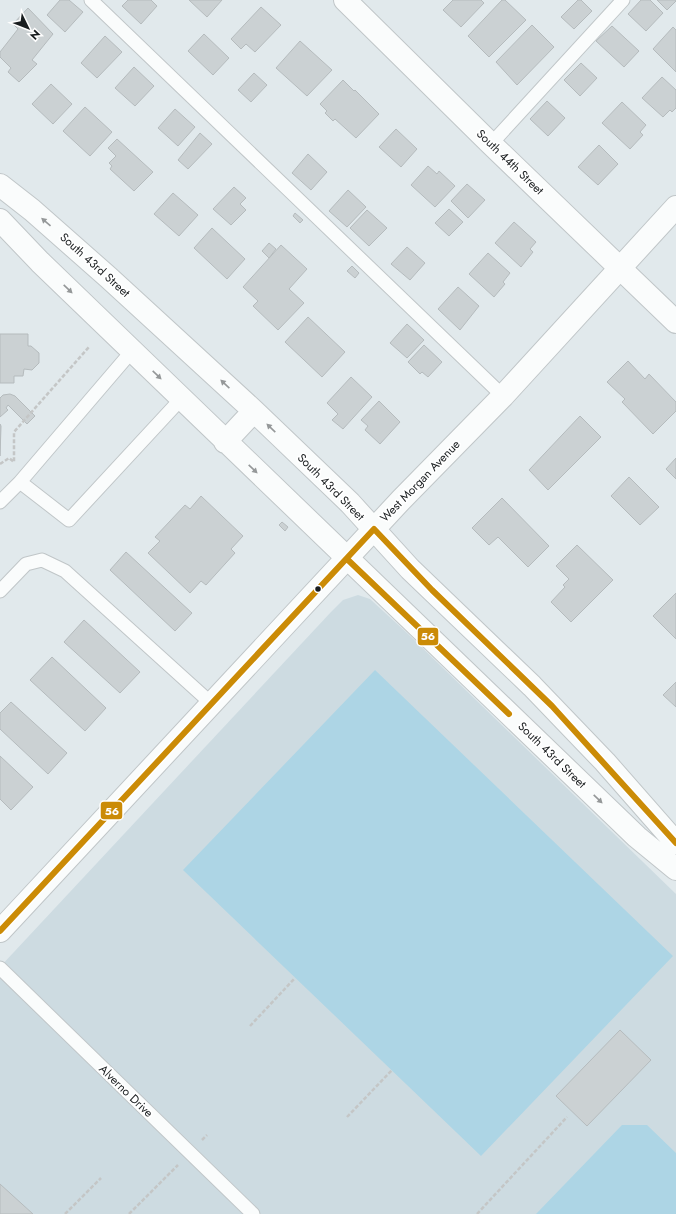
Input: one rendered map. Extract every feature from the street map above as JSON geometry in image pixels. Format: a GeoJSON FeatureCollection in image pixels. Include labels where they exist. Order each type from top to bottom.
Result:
{"type":"FeatureCollection","features":[{"type":"Feature","properties":{"kind":"main road","name":"South 44th Street"},"geometry":{"type":"LineString","coordinates":[[345,0],[491,144],[676,322]]}},
{"type":"Feature","properties":{"kind":"main road","name":"South 43rd Street"},"geometry":{"type":"LineString","coordinates":[[0,185],[32,210],[102,272],[254,411],[350,503],[410,569],[532,686],[584,740],[676,843]]}},
{"type":"Feature","properties":{"kind":"main road","name":"West Morgan Avenue"},"geometry":{"type":"LineString","coordinates":[[0,931],[374,529],[503,396],[676,207]]}},
{"type":"Feature","properties":{"kind":"main road","name":"South 43rd Street"},"geometry":{"type":"LineString","coordinates":[[0,220],[40,262],[181,400],[637,836],[676,869]]}},
{"type":"Feature","properties":{"kind":"main road"},"geometry":{"type":"LineString","coordinates":[[225,442],[254,411]]}},
{"type":"Feature","properties":{"kind":"lane"},"geometry":{"type":"LineString","coordinates":[[91,0],[503,396]]}},
{"type":"Feature","properties":{"kind":"lane"},"geometry":{"type":"LineString","coordinates":[[491,144],[623,0]]}},
{"type":"Feature","properties":{"kind":"lane"},"geometry":{"type":"LineString","coordinates":[[0,502],[20,482],[132,351]]}},
{"type":"Feature","properties":{"kind":"lane"},"geometry":{"type":"LineString","coordinates":[[20,482],[69,520],[181,400]]}},
{"type":"Feature","properties":{"kind":"lane"},"geometry":{"type":"LineString","coordinates":[[0,591],[26,564],[42,560],[65,572],[212,704]]}},
{"type":"Feature","properties":{"kind":"lane","name":"Alverno Drive"},"geometry":{"type":"LineString","coordinates":[[0,968],[253,1214]]}},
{"type":"Feature","properties":{"kind":"path"},"geometry":{"type":"LineString","coordinates":[[0,464],[9,458],[14,462],[14,432],[89,346]]}},
{"type":"Feature","properties":{"kind":"path"},"geometry":{"type":"LineString","coordinates":[[250,1026],[295,978]]}},
{"type":"Feature","properties":{"kind":"path"},"geometry":{"type":"LineString","coordinates":[[347,1117],[392,1070]]}},
{"type":"Feature","properties":{"kind":"path"},"geometry":{"type":"LineString","coordinates":[[477,1214],[567,1117]]}},
{"type":"Feature","properties":{"kind":"path"},"geometry":{"type":"LineString","coordinates":[[129,1214],[207,1135]]}},
{"type":"Feature","properties":{"kind":"path"},"geometry":{"type":"LineString","coordinates":[[65,1214],[101,1178]]}},
{"type":"Feature","properties":{"kind":"shaded area"},"geometry":{"type":"Polygon","coordinates":[[[358,595],[370,599],[406,632],[676,894],[676,1214],[0,1214],[0,967],[331,612],[343,600],[358,595]]]}},
{"type":"Feature","properties":{"kind":"shaded area"},"geometry":{"type":"Polygon","coordinates":[[[375,670],[673,956],[481,1156],[183,870],[375,670]]]}},
{"type":"Feature","properties":{"kind":"shaded area"},"geometry":{"type":"Polygon","coordinates":[[[622,1125],[647,1125],[676,1153],[676,1214],[536,1214],[622,1125]]]}},
{"type":"Feature","properties":{"kind":"building"},"geometry":{"type":"Polygon","coordinates":[[[60,0],[69,0],[83,12],[65,32],[47,15],[60,0]]]}},
{"type":"Feature","properties":{"kind":"building"},"geometry":{"type":"Polygon","coordinates":[[[128,0],[151,0],[157,6],[141,24],[122,6],[128,0]]]}},
{"type":"Feature","properties":{"kind":"building"},"geometry":{"type":"Polygon","coordinates":[[[189,0],[222,0],[207,17],[189,0]]]}},
{"type":"Feature","properties":{"kind":"building"},"geometry":{"type":"Polygon","coordinates":[[[453,0],[481,0],[484,3],[461,27],[443,10],[453,0]]]}},
{"type":"Feature","properties":{"kind":"building"},"geometry":{"type":"Polygon","coordinates":[[[502,0],[505,0],[526,20],[489,57],[468,36],[502,0]]]}},
{"type":"Feature","properties":{"kind":"building"},"geometry":{"type":"Polygon","coordinates":[[[578,0],[581,0],[592,11],[574,29],[561,17],[578,0]]]}},
{"type":"Feature","properties":{"kind":"building"},"geometry":{"type":"Polygon","coordinates":[[[641,0],[650,0],[663,13],[646,31],[628,14],[641,0]]]}},
{"type":"Feature","properties":{"kind":"building"},"geometry":{"type":"Polygon","coordinates":[[[657,0],[676,0],[676,1],[667,10],[657,0]]]}},
{"type":"Feature","properties":{"kind":"building"},"geometry":{"type":"Polygon","coordinates":[[[261,7],[281,25],[255,52],[246,44],[241,49],[231,39],[261,7]]]}},
{"type":"Feature","properties":{"kind":"building"},"geometry":{"type":"Polygon","coordinates":[[[28,8],[53,34],[32,60],[37,64],[19,82],[8,72],[11,68],[0,57],[0,52],[18,29],[13,24],[28,8]]]}},
{"type":"Feature","properties":{"kind":"building"},"geometry":{"type":"Polygon","coordinates":[[[532,25],[554,47],[517,85],[496,62],[532,25]]]}},
{"type":"Feature","properties":{"kind":"building"},"geometry":{"type":"Polygon","coordinates":[[[612,26],[639,51],[624,67],[596,41],[612,26]]]}},
{"type":"Feature","properties":{"kind":"building"},"geometry":{"type":"Polygon","coordinates":[[[673,27],[676,30],[676,72],[653,49],[673,27]]]}},
{"type":"Feature","properties":{"kind":"building"},"geometry":{"type":"Polygon","coordinates":[[[204,34],[229,58],[213,75],[188,51],[204,34]]]}},
{"type":"Feature","properties":{"kind":"building"},"geometry":{"type":"Polygon","coordinates":[[[105,36],[122,52],[97,78],[81,63],[105,36]]]}},
{"type":"Feature","properties":{"kind":"building"},"geometry":{"type":"Polygon","coordinates":[[[300,41],[332,70],[307,96],[276,68],[300,41]]]}},
{"type":"Feature","properties":{"kind":"building"},"geometry":{"type":"Polygon","coordinates":[[[581,63],[597,78],[580,96],[564,80],[581,63]]]}},
{"type":"Feature","properties":{"kind":"building"},"geometry":{"type":"Polygon","coordinates":[[[134,67],[154,86],[135,106],[115,88],[134,67]]]}},
{"type":"Feature","properties":{"kind":"building"},"geometry":{"type":"Polygon","coordinates":[[[254,73],[267,85],[251,102],[238,90],[254,73]]]}},
{"type":"Feature","properties":{"kind":"building"},"geometry":{"type":"Polygon","coordinates":[[[662,77],[676,90],[676,108],[672,112],[670,110],[663,117],[642,98],[662,77]]]}},
{"type":"Feature","properties":{"kind":"building"},"geometry":{"type":"Polygon","coordinates":[[[343,80],[379,114],[356,138],[335,119],[333,121],[325,113],[327,111],[320,104],[343,80]]]}},
{"type":"Feature","properties":{"kind":"building"},"geometry":{"type":"Polygon","coordinates":[[[51,84],[72,104],[53,124],[32,104],[51,84]]]}},
{"type":"Feature","properties":{"kind":"building"},"geometry":{"type":"Polygon","coordinates":[[[547,101],[565,118],[548,136],[530,119],[547,101]]]}},
{"type":"Feature","properties":{"kind":"building"},"geometry":{"type":"Polygon","coordinates":[[[622,102],[646,125],[640,132],[643,135],[630,149],[602,123],[622,102]]]}},
{"type":"Feature","properties":{"kind":"building"},"geometry":{"type":"Polygon","coordinates":[[[85,107],[112,132],[90,156],[63,131],[85,107]]]}},
{"type":"Feature","properties":{"kind":"building"},"geometry":{"type":"Polygon","coordinates":[[[175,109],[195,127],[178,146],[158,128],[175,109]]]}},
{"type":"Feature","properties":{"kind":"building"},"geometry":{"type":"Polygon","coordinates":[[[396,129],[417,149],[401,167],[379,147],[396,129]]]}},
{"type":"Feature","properties":{"kind":"building"},"geometry":{"type":"Polygon","coordinates":[[[200,133],[212,144],[188,169],[178,160],[200,133]]]}},
{"type":"Feature","properties":{"kind":"building"},"geometry":{"type":"Polygon","coordinates":[[[117,139],[153,172],[134,191],[110,169],[112,166],[109,163],[116,156],[108,148],[117,139]]]}},
{"type":"Feature","properties":{"kind":"building"},"geometry":{"type":"Polygon","coordinates":[[[599,145],[618,164],[598,185],[578,167],[599,145]]]}},
{"type":"Feature","properties":{"kind":"building"},"geometry":{"type":"Polygon","coordinates":[[[308,154],[327,172],[311,190],[292,173],[308,154]]]}},
{"type":"Feature","properties":{"kind":"building"},"geometry":{"type":"Polygon","coordinates":[[[428,166],[437,174],[439,171],[455,186],[435,207],[411,185],[428,166]]]}},
{"type":"Feature","properties":{"kind":"building"},"geometry":{"type":"Polygon","coordinates":[[[467,184],[485,200],[468,218],[451,201],[467,184]]]}},
{"type":"Feature","properties":{"kind":"building"},"geometry":{"type":"Polygon","coordinates":[[[234,187],[246,198],[240,204],[246,210],[231,225],[213,209],[234,187]]]}},
{"type":"Feature","properties":{"kind":"building"},"geometry":{"type":"Polygon","coordinates":[[[348,190],[366,207],[347,227],[329,211],[348,190]]]}},
{"type":"Feature","properties":{"kind":"building"},"geometry":{"type":"Polygon","coordinates":[[[173,193],[198,215],[179,236],[154,214],[173,193]]]}},
{"type":"Feature","properties":{"kind":"building"},"geometry":{"type":"Polygon","coordinates":[[[449,209],[463,222],[449,236],[435,223],[449,209]]]}},
{"type":"Feature","properties":{"kind":"building"},"geometry":{"type":"Polygon","coordinates":[[[367,210],[387,228],[369,246],[350,228],[367,210]]]}},
{"type":"Feature","properties":{"kind":"building"},"geometry":{"type":"Polygon","coordinates":[[[295,213],[303,220],[300,223],[293,216],[295,213]]]}},
{"type":"Feature","properties":{"kind":"building"},"geometry":{"type":"Polygon","coordinates":[[[514,222],[536,242],[530,249],[533,252],[521,267],[495,243],[514,222]]]}},
{"type":"Feature","properties":{"kind":"building"},"geometry":{"type":"Polygon","coordinates":[[[212,228],[245,259],[227,279],[194,248],[212,228]]]}},
{"type":"Feature","properties":{"kind":"building"},"geometry":{"type":"Polygon","coordinates":[[[269,243],[276,249],[269,258],[262,251],[269,243]]]}},
{"type":"Feature","properties":{"kind":"building"},"geometry":{"type":"Polygon","coordinates":[[[281,245],[307,269],[289,289],[304,303],[278,330],[253,306],[258,301],[243,287],[281,245]]]}},
{"type":"Feature","properties":{"kind":"building"},"geometry":{"type":"Polygon","coordinates":[[[407,247],[425,263],[410,280],[391,264],[407,247]]]}},
{"type":"Feature","properties":{"kind":"building"},"geometry":{"type":"Polygon","coordinates":[[[488,253],[510,273],[503,282],[505,284],[494,297],[469,274],[488,253]]]}},
{"type":"Feature","properties":{"kind":"building"},"geometry":{"type":"Polygon","coordinates":[[[352,266],[359,273],[355,278],[347,271],[352,266]]]}},
{"type":"Feature","properties":{"kind":"building"},"geometry":{"type":"Polygon","coordinates":[[[458,287],[479,306],[460,330],[438,309],[458,287]]]}},
{"type":"Feature","properties":{"kind":"building"},"geometry":{"type":"Polygon","coordinates":[[[308,317],[345,352],[322,377],[285,342],[308,317]]]}},
{"type":"Feature","properties":{"kind":"building"},"geometry":{"type":"Polygon","coordinates":[[[407,324],[424,340],[407,358],[390,343],[407,324]]]}},
{"type":"Feature","properties":{"kind":"building"},"geometry":{"type":"Polygon","coordinates":[[[0,334],[28,334],[28,346],[31,346],[39,353],[39,363],[32,370],[24,369],[23,376],[14,376],[14,383],[0,383],[0,334]]]}},
{"type":"Feature","properties":{"kind":"building"},"geometry":{"type":"Polygon","coordinates":[[[424,345],[442,362],[428,377],[422,372],[420,374],[408,362],[424,345]]]}},
{"type":"Feature","properties":{"kind":"building"},"geometry":{"type":"Polygon","coordinates":[[[628,361],[645,379],[649,374],[676,402],[676,411],[653,434],[622,402],[625,399],[607,382],[628,361]]]}},
{"type":"Feature","properties":{"kind":"building"},"geometry":{"type":"Polygon","coordinates":[[[351,377],[372,397],[343,429],[332,420],[338,414],[327,403],[351,377]]]}},
{"type":"Feature","properties":{"kind":"building"},"geometry":{"type":"Polygon","coordinates":[[[10,394],[15,396],[35,416],[27,424],[8,405],[6,408],[8,410],[0,417],[0,398],[3,395],[10,394]]]}},
{"type":"Feature","properties":{"kind":"building"},"geometry":{"type":"Polygon","coordinates":[[[379,401],[400,422],[380,444],[365,430],[368,426],[361,420],[379,401]]]}},
{"type":"Feature","properties":{"kind":"building"},"geometry":{"type":"Polygon","coordinates":[[[580,416],[601,437],[548,490],[529,470],[580,416]]]}},
{"type":"Feature","properties":{"kind":"building"},"geometry":{"type":"Polygon","coordinates":[[[0,424],[1,426],[0,456],[0,424]]]}},
{"type":"Feature","properties":{"kind":"building"},"geometry":{"type":"Polygon","coordinates":[[[676,458],[676,479],[666,469],[676,458]]]}},
{"type":"Feature","properties":{"kind":"building"},"geometry":{"type":"Polygon","coordinates":[[[629,477],[659,507],[640,525],[611,496],[629,477]]]}},
{"type":"Feature","properties":{"kind":"building"},"geometry":{"type":"Polygon","coordinates":[[[201,496],[243,536],[231,549],[235,553],[206,585],[201,581],[190,593],[148,553],[160,541],[155,537],[185,505],[190,509],[201,496]]]}},
{"type":"Feature","properties":{"kind":"building"},"geometry":{"type":"Polygon","coordinates":[[[502,498],[549,546],[528,567],[498,537],[489,545],[472,528],[502,498]]]}},
{"type":"Feature","properties":{"kind":"building"},"geometry":{"type":"Polygon","coordinates":[[[282,522],[288,527],[285,531],[279,525],[282,522]]]}},
{"type":"Feature","properties":{"kind":"building"},"geometry":{"type":"Polygon","coordinates":[[[577,545],[613,580],[571,622],[551,602],[565,587],[563,585],[569,579],[556,566],[577,545]]]}},
{"type":"Feature","properties":{"kind":"building"},"geometry":{"type":"Polygon","coordinates":[[[126,552],[192,613],[175,631],[110,570],[126,552]]]}},
{"type":"Feature","properties":{"kind":"building"},"geometry":{"type":"Polygon","coordinates":[[[676,593],[676,639],[653,616],[676,593]]]}},
{"type":"Feature","properties":{"kind":"building"},"geometry":{"type":"Polygon","coordinates":[[[84,620],[140,672],[120,693],[64,642],[84,620]]]}},
{"type":"Feature","properties":{"kind":"building"},"geometry":{"type":"Polygon","coordinates":[[[52,657],[106,708],[85,731],[30,680],[52,657]]]}},
{"type":"Feature","properties":{"kind":"building"},"geometry":{"type":"Polygon","coordinates":[[[676,682],[676,707],[663,695],[676,682]]]}},
{"type":"Feature","properties":{"kind":"building"},"geometry":{"type":"Polygon","coordinates":[[[11,702],[67,753],[48,774],[0,729],[0,713],[11,702]]]}},
{"type":"Feature","properties":{"kind":"building"},"geometry":{"type":"Polygon","coordinates":[[[0,756],[33,787],[11,810],[0,799],[0,756]]]}},
{"type":"Feature","properties":{"kind":"building"},"geometry":{"type":"Polygon","coordinates":[[[620,1030],[651,1060],[587,1126],[556,1096],[620,1030]]]}},
{"type":"Feature","properties":{"kind":"building"},"geometry":{"type":"Polygon","coordinates":[[[0,1184],[33,1214],[0,1214],[0,1184]]]}},
{"type":"Feature","properties":{"kind":"transit line","name":"56"},"geometry":{"type":"LineString","coordinates":[[0,931],[374,529],[432,590],[552,706],[676,843]]}},
{"type":"Feature","properties":{"kind":"transit line","name":"56"},"geometry":{"type":"LineString","coordinates":[[347,559],[509,714]]}}]}
